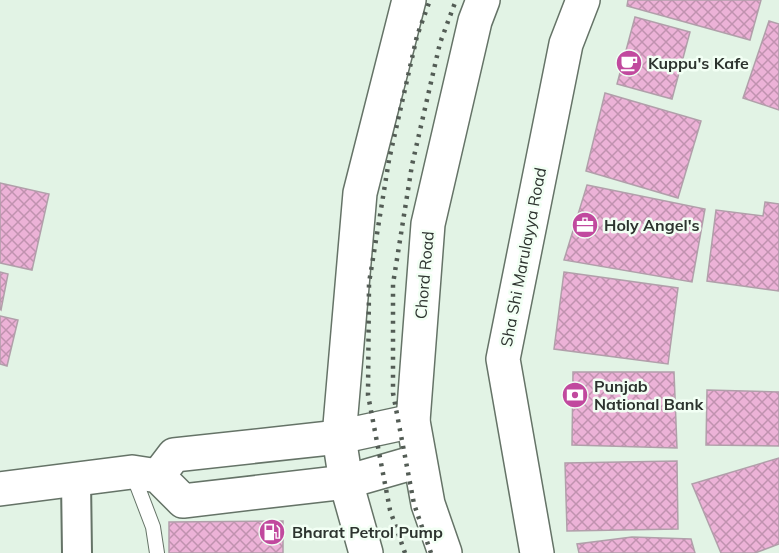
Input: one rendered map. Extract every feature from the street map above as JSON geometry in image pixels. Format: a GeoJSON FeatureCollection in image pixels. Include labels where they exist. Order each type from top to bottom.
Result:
{"type":"FeatureCollection","features":[{"type":"Feature","properties":{"kind":"main road"},"geometry":{"type":"LineString","coordinates":[[366,553],[346,482],[339,437],[360,193],[409,0]]}},
{"type":"Feature","properties":{"kind":"main road","name":"Chord Road"},"geometry":{"type":"LineString","coordinates":[[445,553],[428,504],[413,421],[428,224],[475,21],[483,0]]}},
{"type":"Feature","properties":{"kind":"main road","name":"Sha Shi Marulayya Road"},"geometry":{"type":"LineString","coordinates":[[537,553],[503,359],[566,44],[583,0]]}},
{"type":"Feature","properties":{"kind":"main road"},"geometry":{"type":"LineString","coordinates":[[0,489],[145,474],[174,455],[339,437],[413,421]]}},
{"type":"Feature","properties":{"kind":"main road"},"geometry":{"type":"LineString","coordinates":[[145,474],[183,501],[346,482],[419,461]]}},
{"type":"Feature","properties":{"kind":"street"},"geometry":{"type":"LineString","coordinates":[[76,481],[77,553]]}},
{"type":"Feature","properties":{"kind":"lane"},"geometry":{"type":"LineString","coordinates":[[145,474],[157,553]]}},
{"type":"Feature","properties":{"kind":"building"},"geometry":{"type":"Polygon","coordinates":[[[628,0],[761,0],[750,40],[627,6],[628,0]]]}},
{"type":"Feature","properties":{"kind":"building"},"geometry":{"type":"Polygon","coordinates":[[[635,17],[690,32],[672,99],[617,84],[635,17]]]}},
{"type":"Feature","properties":{"kind":"building"},"geometry":{"type":"Polygon","coordinates":[[[769,21],[779,24],[779,110],[743,98],[769,21]]]}},
{"type":"Feature","properties":{"kind":"building"},"geometry":{"type":"Polygon","coordinates":[[[605,93],[701,121],[678,198],[586,171],[605,93]]]}},
{"type":"Feature","properties":{"kind":"building"},"geometry":{"type":"Polygon","coordinates":[[[0,183],[49,194],[32,270],[0,263],[0,183]]]}},
{"type":"Feature","properties":{"kind":"building"},"geometry":{"type":"Polygon","coordinates":[[[587,185],[705,209],[692,282],[564,260],[587,185]]]}},
{"type":"Feature","properties":{"kind":"building"},"geometry":{"type":"Polygon","coordinates":[[[765,202],[779,204],[779,291],[707,281],[716,210],[763,216],[765,202]]]}},
{"type":"Feature","properties":{"kind":"building"},"geometry":{"type":"Polygon","coordinates":[[[0,272],[8,274],[1,310],[0,309],[0,272]]]}},
{"type":"Feature","properties":{"kind":"building"},"geometry":{"type":"Polygon","coordinates":[[[564,272],[678,288],[668,364],[554,349],[564,272]]]}},
{"type":"Feature","properties":{"kind":"building"},"geometry":{"type":"Polygon","coordinates":[[[0,316],[18,320],[7,366],[0,364],[0,316]]]}},
{"type":"Feature","properties":{"kind":"building"},"geometry":{"type":"Polygon","coordinates":[[[573,372],[674,372],[677,448],[572,445],[573,372]]]}},
{"type":"Feature","properties":{"kind":"building"},"geometry":{"type":"Polygon","coordinates":[[[707,390],[779,392],[779,446],[706,445],[707,390]]]}},
{"type":"Feature","properties":{"kind":"building"},"geometry":{"type":"Polygon","coordinates":[[[779,458],[779,544],[755,553],[721,553],[692,484],[779,458]]]}},
{"type":"Feature","properties":{"kind":"building"},"geometry":{"type":"Polygon","coordinates":[[[677,461],[678,529],[567,531],[565,463],[677,461]]]}},
{"type":"Feature","properties":{"kind":"building"},"geometry":{"type":"Polygon","coordinates":[[[283,521],[283,553],[169,553],[169,522],[283,521]]]}},
{"type":"Feature","properties":{"kind":"building"},"geometry":{"type":"Polygon","coordinates":[[[632,537],[691,539],[695,553],[579,553],[577,544],[632,537]]]}},
{"type":"Feature","properties":{"kind":"railway"},"geometry":{"type":"LineString","coordinates":[[405,553],[390,510],[368,395],[369,283],[389,160],[417,36],[430,0]]}},
{"type":"Feature","properties":{"kind":"railway"},"geometry":{"type":"LineString","coordinates":[[431,553],[414,504],[393,393],[393,284],[412,165],[440,43],[456,0]]}},
{"type":"Feature","properties":{"kind":"place","name":"Kuppu's Kafe"},"geometry":{"type":"Point","coordinates":[629,63]}},
{"type":"Feature","properties":{"kind":"place","name":"Holy Angel's"},"geometry":{"type":"Point","coordinates":[585,225]}},
{"type":"Feature","properties":{"kind":"place","name":"Punjab National Bank"},"geometry":{"type":"Point","coordinates":[575,395]}},
{"type":"Feature","properties":{"kind":"place","name":"Bharat Petrol Pump"},"geometry":{"type":"Point","coordinates":[272,532]}}]}
